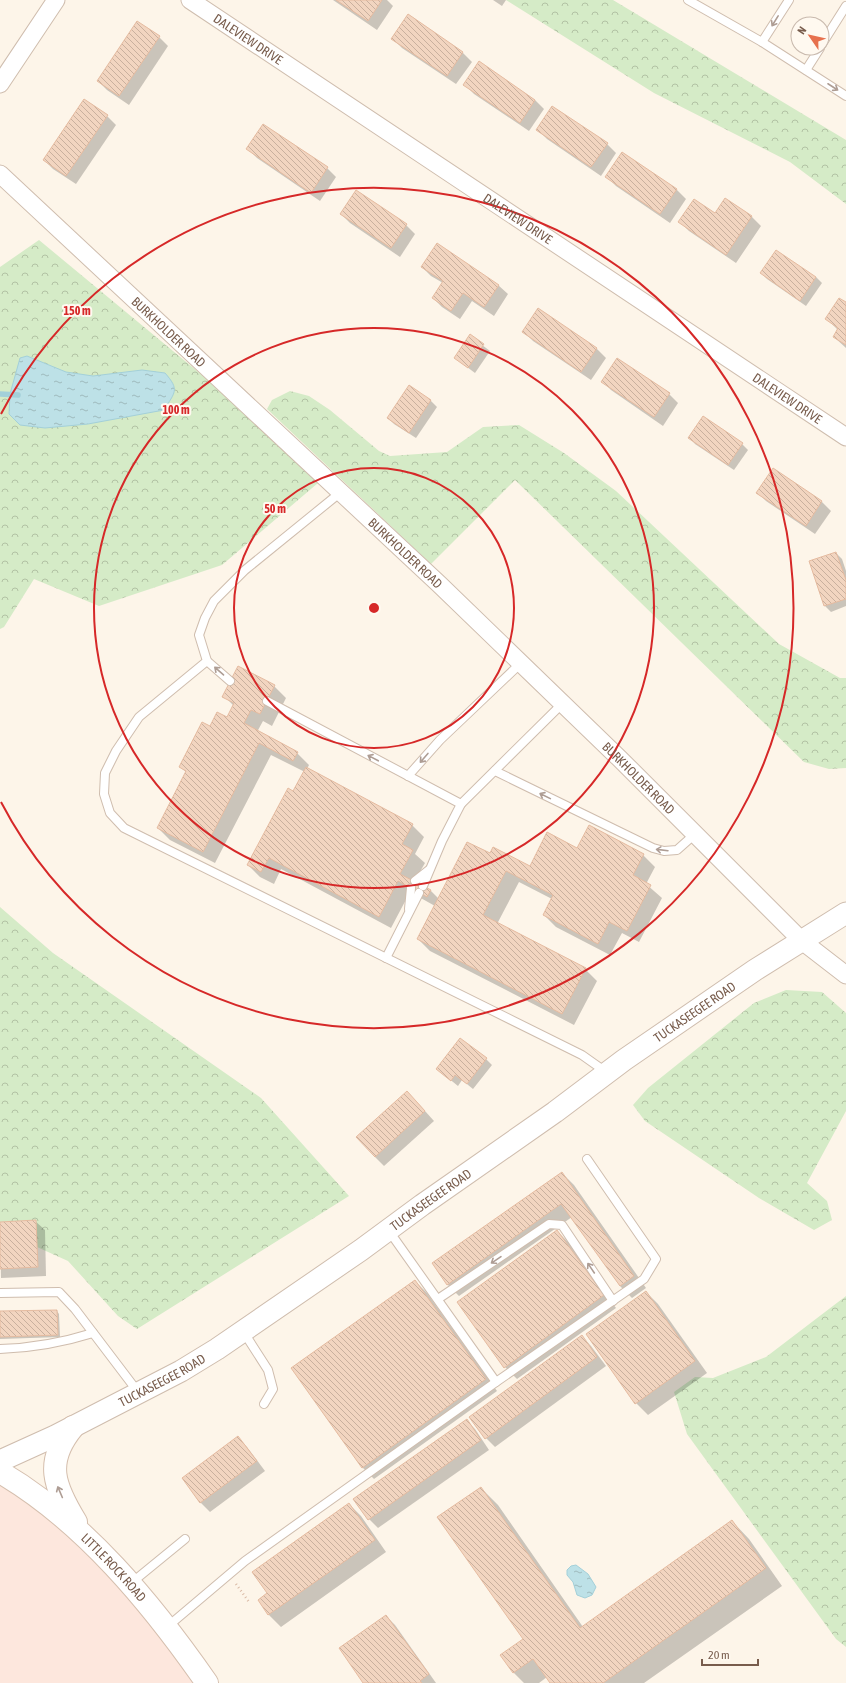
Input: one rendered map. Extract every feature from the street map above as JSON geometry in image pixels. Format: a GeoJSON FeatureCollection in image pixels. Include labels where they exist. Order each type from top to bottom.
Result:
{"type":"FeatureCollection","features":[{"type":"Feature","properties":{"kind":"main road"},"geometry":{"type":"LineString","coordinates":[[73,1427],[62,1440],[56,1454],[54,1472],[58,1487],[67,1507],[86,1538]]}},
{"type":"Feature","properties":{"kind":"main road","name":"LITTLE ROCK ROAD"},"geometry":{"type":"LineString","coordinates":[[0,1472],[41,1498],[86,1538],[130,1584],[166,1628],[207,1683]]}},
{"type":"Feature","properties":{"kind":"street"},"geometry":{"type":"LineString","coordinates":[[0,84],[56,0]]}},
{"type":"Feature","properties":{"kind":"street","name":"DALEVIEW DRIVE"},"geometry":{"type":"LineString","coordinates":[[190,0],[846,437]]}},
{"type":"Feature","properties":{"kind":"street","name":"BURKHOLDER ROAD"},"geometry":{"type":"LineString","coordinates":[[0,174],[341,492],[521,663],[802,941],[846,975]]}},
{"type":"Feature","properties":{"kind":"street","name":"TUCKASEEGEE ROAD"},"geometry":{"type":"LineString","coordinates":[[0,1461],[73,1427],[181,1371],[243,1331],[389,1230],[555,1112],[607,1072],[755,970],[846,912]]}},
{"type":"Feature","properties":{"kind":"lane"},"geometry":{"type":"LineString","coordinates":[[688,0],[762,42],[846,96]]}},
{"type":"Feature","properties":{"kind":"lane"},"geometry":{"type":"LineString","coordinates":[[762,42],[789,0]]}},
{"type":"Feature","properties":{"kind":"lane"},"geometry":{"type":"LineString","coordinates":[[830,31],[846,6]]}},
{"type":"Feature","properties":{"kind":"lane"},"geometry":{"type":"LineString","coordinates":[[806,70],[815,56]]}},
{"type":"Feature","properties":{"kind":"lane"},"geometry":{"type":"LineString","coordinates":[[230,681],[207,661],[200,635],[205,618],[214,601],[245,570],[341,492]]}},
{"type":"Feature","properties":{"kind":"lane"},"geometry":{"type":"LineString","coordinates":[[207,661],[140,717],[116,751],[105,773],[104,794],[110,813],[124,828],[582,1055],[607,1072]]}},
{"type":"Feature","properties":{"kind":"lane"},"geometry":{"type":"LineString","coordinates":[[408,776],[440,740],[521,663]]}},
{"type":"Feature","properties":{"kind":"lane"},"geometry":{"type":"LineString","coordinates":[[267,701],[461,804]]}},
{"type":"Feature","properties":{"kind":"lane"},"geometry":{"type":"LineString","coordinates":[[386,958],[421,889],[461,804],[562,703]]}},
{"type":"Feature","properties":{"kind":"lane"},"geometry":{"type":"LineString","coordinates":[[495,771],[653,848],[664,851],[677,850],[695,834]]}},
{"type":"Feature","properties":{"kind":"lane"},"geometry":{"type":"LineString","coordinates":[[408,914],[413,885],[430,870]]}},
{"type":"Feature","properties":{"kind":"lane"},"geometry":{"type":"LineString","coordinates":[[166,1628],[245,1561],[496,1382],[644,1279],[656,1259],[587,1159]]}},
{"type":"Feature","properties":{"kind":"lane"},"geometry":{"type":"LineString","coordinates":[[438,1299],[549,1224],[562,1225],[613,1301]]}},
{"type":"Feature","properties":{"kind":"lane"},"geometry":{"type":"LineString","coordinates":[[389,1230],[496,1382]]}},
{"type":"Feature","properties":{"kind":"lane"},"geometry":{"type":"LineString","coordinates":[[0,1293],[59,1292],[139,1393]]}},
{"type":"Feature","properties":{"kind":"lane"},"geometry":{"type":"LineString","coordinates":[[243,1331],[268,1370],[273,1389],[264,1404]]}},
{"type":"Feature","properties":{"kind":"lane"},"geometry":{"type":"LineString","coordinates":[[0,1349],[62,1343],[93,1333]]}},
{"type":"Feature","properties":{"kind":"lane"},"geometry":{"type":"LineString","coordinates":[[130,1584],[186,1539]]}},
{"type":"Feature","properties":{"kind":"path"},"geometry":{"type":"LineString","coordinates":[[229,1575],[248,1602]]}},
{"type":"Feature","properties":{"kind":"shaded area"},"geometry":{"type":"Polygon","coordinates":[[[0,1475],[86,1540],[204,1683],[0,1683],[0,1475]]]}},
{"type":"Feature","properties":{"kind":"green space"},"geometry":{"type":"Polygon","coordinates":[[[506,0],[613,0],[846,140],[846,204],[790,162],[654,93],[506,0]]]}},
{"type":"Feature","properties":{"kind":"green space"},"geometry":{"type":"Polygon","coordinates":[[[39,240],[325,477],[222,565],[99,606],[34,579],[4,627],[0,629],[0,267],[39,240]]]}},
{"type":"Feature","properties":{"kind":"green space"},"geometry":{"type":"Polygon","coordinates":[[[290,391],[309,396],[330,410],[379,451],[390,456],[447,452],[483,427],[519,425],[564,453],[616,491],[779,644],[840,678],[846,678],[846,768],[829,769],[804,762],[515,480],[431,564],[267,409],[272,400],[290,391]]]}},
{"type":"Feature","properties":{"kind":"green space"},"geometry":{"type":"Polygon","coordinates":[[[0,907],[53,953],[261,1098],[349,1196],[137,1329],[118,1316],[68,1261],[37,1247],[36,1220],[0,1222],[0,907]]]}},
{"type":"Feature","properties":{"kind":"green space"},"geometry":{"type":"Polygon","coordinates":[[[786,990],[822,992],[846,1013],[846,1111],[807,1183],[827,1201],[832,1220],[814,1230],[759,1198],[645,1121],[633,1105],[648,1088],[754,1003],[786,990]]]}},
{"type":"Feature","properties":{"kind":"green space"},"geometry":{"type":"Polygon","coordinates":[[[846,1296],[846,1647],[836,1639],[687,1434],[674,1392],[695,1377],[713,1378],[766,1357],[846,1296]]]}},
{"type":"Feature","properties":{"kind":"water"},"geometry":{"type":"Polygon","coordinates":[[[27,356],[66,372],[93,376],[142,370],[165,373],[173,383],[173,395],[164,410],[88,424],[45,428],[20,425],[9,414],[10,394],[20,358],[27,356]]]}},
{"type":"Feature","properties":{"kind":"water"},"geometry":{"type":"Polygon","coordinates":[[[576,1565],[588,1574],[596,1587],[592,1595],[585,1598],[577,1595],[573,1582],[567,1575],[567,1570],[571,1566],[576,1565]]]}},
{"type":"Feature","properties":{"kind":"building"},"geometry":{"type":"Polygon","coordinates":[[[336,0],[382,0],[368,21],[336,0]]]}},
{"type":"Feature","properties":{"kind":"building"},"geometry":{"type":"Polygon","coordinates":[[[408,14],[463,52],[447,76],[391,39],[408,14]]]}},
{"type":"Feature","properties":{"kind":"building"},"geometry":{"type":"Polygon","coordinates":[[[137,21],[160,36],[119,96],[97,81],[137,21]]]}},
{"type":"Feature","properties":{"kind":"building"},"geometry":{"type":"Polygon","coordinates":[[[479,61],[535,100],[520,123],[463,85],[479,61]]]}},
{"type":"Feature","properties":{"kind":"building"},"geometry":{"type":"Polygon","coordinates":[[[84,99],[108,115],[66,176],[43,160],[84,99]]]}},
{"type":"Feature","properties":{"kind":"building"},"geometry":{"type":"Polygon","coordinates":[[[552,106],[608,143],[591,167],[536,130],[552,106]]]}},
{"type":"Feature","properties":{"kind":"building"},"geometry":{"type":"Polygon","coordinates":[[[263,124],[328,167],[311,193],[246,149],[263,124]]]}},
{"type":"Feature","properties":{"kind":"building"},"geometry":{"type":"Polygon","coordinates":[[[622,152],[677,189],[660,214],[605,177],[622,152]]]}},
{"type":"Feature","properties":{"kind":"building"},"geometry":{"type":"Polygon","coordinates":[[[356,190],[407,224],[391,248],[340,214],[356,190]]]}},
{"type":"Feature","properties":{"kind":"building"},"geometry":{"type":"Polygon","coordinates":[[[725,198],[752,216],[726,255],[678,222],[694,199],[715,213],[725,198]]]}},
{"type":"Feature","properties":{"kind":"building"},"geometry":{"type":"Polygon","coordinates":[[[437,243],[499,285],[484,307],[463,293],[451,311],[432,298],[443,281],[421,267],[437,243]]]}},
{"type":"Feature","properties":{"kind":"building"},"geometry":{"type":"Polygon","coordinates":[[[776,250],[816,277],[800,301],[760,273],[776,250]]]}},
{"type":"Feature","properties":{"kind":"building"},"geometry":{"type":"Polygon","coordinates":[[[839,298],[846,302],[846,345],[833,337],[838,328],[825,319],[839,298]]]}},
{"type":"Feature","properties":{"kind":"building"},"geometry":{"type":"Polygon","coordinates":[[[538,308],[597,348],[581,372],[522,332],[538,308]]]}},
{"type":"Feature","properties":{"kind":"building"},"geometry":{"type":"Polygon","coordinates":[[[470,334],[484,344],[468,368],[454,358],[470,334]]]}},
{"type":"Feature","properties":{"kind":"building"},"geometry":{"type":"Polygon","coordinates":[[[617,358],[670,393],[654,417],[601,382],[617,358]]]}},
{"type":"Feature","properties":{"kind":"building"},"geometry":{"type":"Polygon","coordinates":[[[409,385],[431,400],[409,433],[387,418],[409,385]]]}},
{"type":"Feature","properties":{"kind":"building"},"geometry":{"type":"Polygon","coordinates":[[[703,416],[743,443],[728,465],[688,438],[703,416]]]}},
{"type":"Feature","properties":{"kind":"building"},"geometry":{"type":"Polygon","coordinates":[[[773,468],[822,501],[806,526],[756,493],[773,468]]]}},
{"type":"Feature","properties":{"kind":"building"},"geometry":{"type":"Polygon","coordinates":[[[836,552],[846,580],[846,599],[824,606],[809,561],[836,552]]]}},
{"type":"Feature","properties":{"kind":"building"},"geometry":{"type":"Polygon","coordinates":[[[238,666],[275,685],[260,714],[251,710],[244,723],[298,752],[293,761],[259,743],[203,852],[157,828],[186,771],[179,767],[202,722],[210,726],[217,712],[227,717],[234,703],[222,697],[238,666]]]}},
{"type":"Feature","properties":{"kind":"building"},"geometry":{"type":"Polygon","coordinates":[[[306,767],[413,824],[402,844],[413,850],[400,874],[431,890],[427,897],[398,881],[379,917],[269,858],[261,872],[247,865],[288,788],[293,791],[306,767]]]}},
{"type":"Feature","properties":{"kind":"building"},"geometry":{"type":"Polygon","coordinates":[[[589,825],[644,854],[633,875],[651,885],[627,931],[609,922],[598,944],[543,915],[553,895],[506,871],[483,915],[586,968],[562,1014],[417,939],[467,842],[490,853],[493,847],[530,866],[547,832],[577,848],[589,825]]]}},
{"type":"Feature","properties":{"kind":"building"},"geometry":{"type":"Polygon","coordinates":[[[460,1038],[487,1058],[467,1084],[455,1075],[451,1081],[436,1069],[460,1038]]]}},
{"type":"Feature","properties":{"kind":"building"},"geometry":{"type":"Polygon","coordinates":[[[407,1091],[425,1111],[375,1157],[356,1137],[407,1091]]]}},
{"type":"Feature","properties":{"kind":"building"},"geometry":{"type":"Polygon","coordinates":[[[562,1172],[634,1276],[620,1286],[561,1204],[447,1285],[432,1263],[562,1172]]]}},
{"type":"Feature","properties":{"kind":"building"},"geometry":{"type":"Polygon","coordinates":[[[36,1220],[38,1267],[0,1269],[0,1222],[36,1220]]]}},
{"type":"Feature","properties":{"kind":"building"},"geometry":{"type":"Polygon","coordinates":[[[557,1230],[604,1295],[504,1368],[457,1302],[557,1230]]]}},
{"type":"Feature","properties":{"kind":"building"},"geometry":{"type":"Polygon","coordinates":[[[415,1280],[486,1379],[362,1468],[291,1368],[415,1280]]]}},
{"type":"Feature","properties":{"kind":"building"},"geometry":{"type":"Polygon","coordinates":[[[646,1291],[695,1361],[635,1404],[586,1334],[646,1291]]]}},
{"type":"Feature","properties":{"kind":"building"},"geometry":{"type":"Polygon","coordinates":[[[57,1310],[58,1335],[0,1337],[0,1311],[57,1310]]]}},
{"type":"Feature","properties":{"kind":"building"},"geometry":{"type":"Polygon","coordinates":[[[582,1335],[597,1357],[485,1439],[469,1417],[582,1335]]]}},
{"type":"Feature","properties":{"kind":"building"},"geometry":{"type":"Polygon","coordinates":[[[467,1419],[481,1440],[368,1520],[353,1499],[467,1419]]]}},
{"type":"Feature","properties":{"kind":"building"},"geometry":{"type":"Polygon","coordinates":[[[238,1436],[257,1461],[200,1503],[182,1478],[238,1436]]]}},
{"type":"Feature","properties":{"kind":"building"},"geometry":{"type":"Polygon","coordinates":[[[481,1487],[580,1628],[732,1520],[766,1568],[603,1683],[550,1683],[533,1659],[513,1673],[500,1655],[523,1639],[437,1517],[481,1487]]]}},
{"type":"Feature","properties":{"kind":"building"},"geometry":{"type":"Polygon","coordinates":[[[349,1503],[375,1540],[268,1615],[258,1600],[267,1593],[252,1572],[349,1503]]]}},
{"type":"Feature","properties":{"kind":"building"},"geometry":{"type":"Polygon","coordinates":[[[386,1615],[429,1674],[420,1681],[422,1683],[363,1683],[339,1648],[386,1615]]]}},
{"type":"Feature","properties":{"kind":"waterway"},"geometry":{"type":"LineString","coordinates":[[0,394],[18,395]]}}]}
